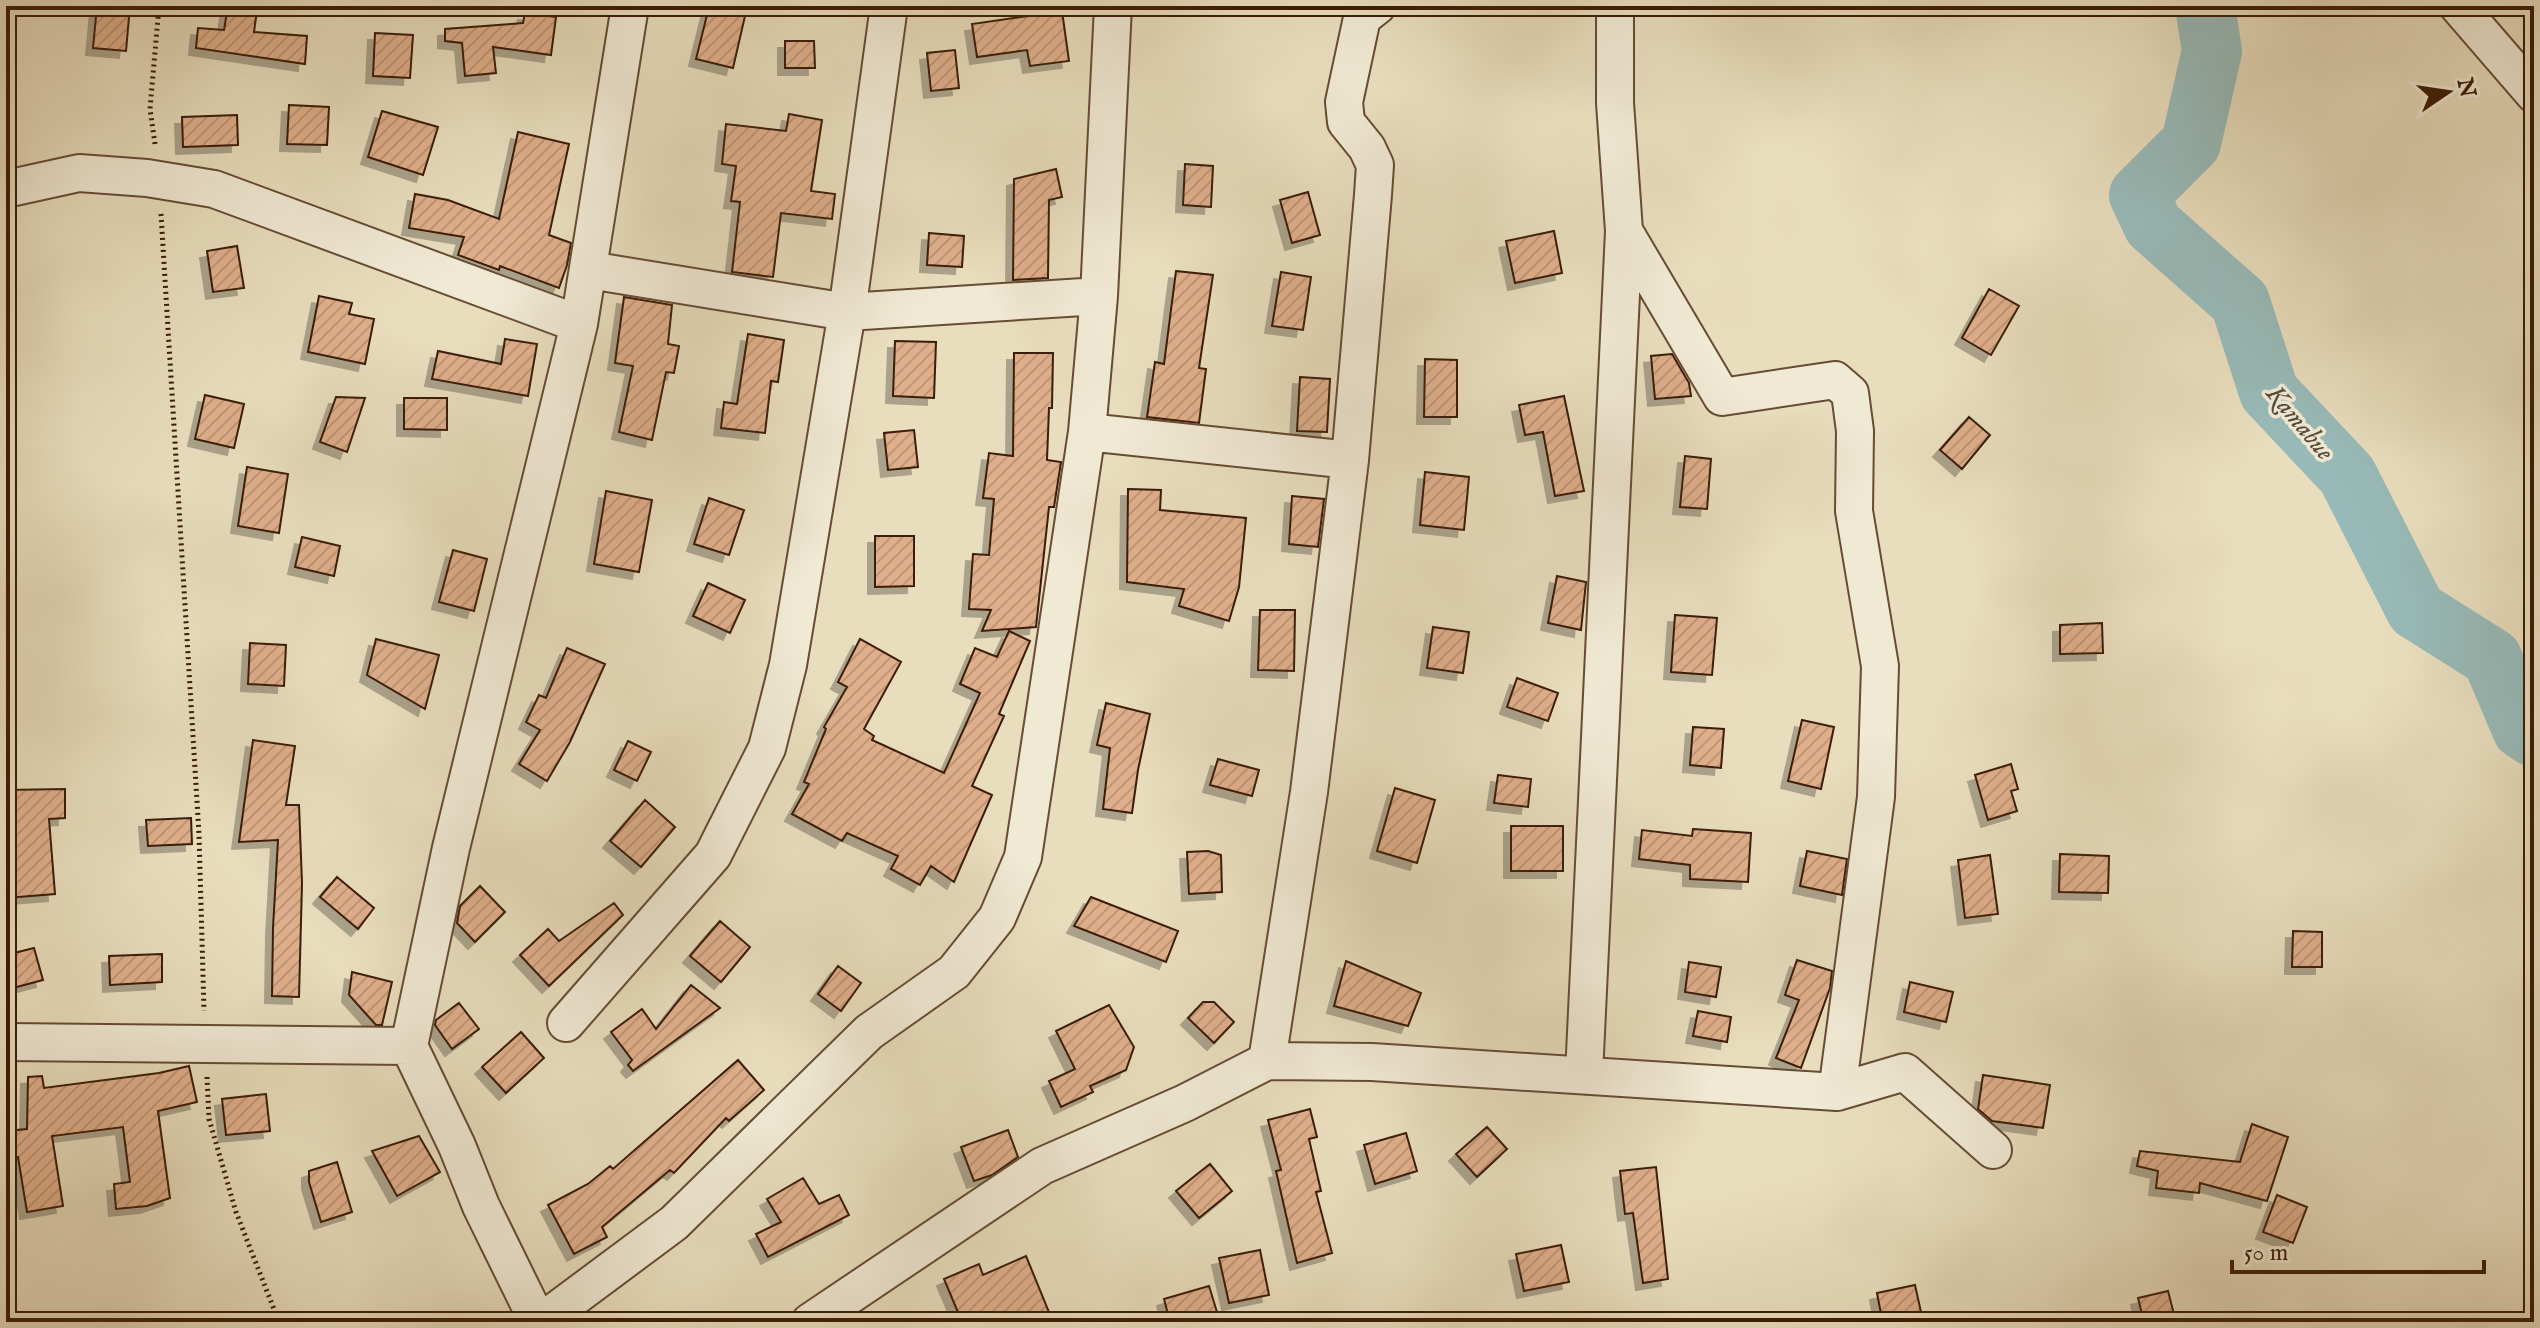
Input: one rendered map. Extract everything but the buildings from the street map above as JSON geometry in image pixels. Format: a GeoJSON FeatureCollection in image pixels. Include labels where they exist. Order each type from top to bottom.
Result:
{"type":"FeatureCollection","features":[{"type":"Feature","properties":{"kind":"street"},"geometry":{"type":"LineString","coordinates":[[630,6],[579,324],[451,848],[409,1046],[457,1146],[481,1206],[540,1322],[674,1223],[869,1032],[954,972],[997,918],[1023,857],[1087,432],[1099,296],[1113,6]]}},
{"type":"Feature","properties":{"kind":"street"},"geometry":{"type":"LineString","coordinates":[[566,1023],[713,855],[767,748],[788,665],[847,312],[889,6]]}},
{"type":"Feature","properties":{"kind":"street"},"geometry":{"type":"LineString","coordinates":[[1267,1061],[1309,792],[1350,460],[1375,165],[1367,148],[1346,122],[1344,102],[1362,18],[1377,6]]}},
{"type":"Feature","properties":{"kind":"street"},"geometry":{"type":"LineString","coordinates":[[1584,1075],[1624,231],[1615,103],[1615,6]]}},
{"type":"Feature","properties":{"kind":"street"},"geometry":{"type":"LineString","coordinates":[[2458,6],[2534,94]]}},
{"type":"Feature","properties":{"kind":"street"},"geometry":{"type":"LineString","coordinates":[[6,189],[79,173],[159,180],[214,189],[579,324]]}},
{"type":"Feature","properties":{"kind":"street"},"geometry":{"type":"LineString","coordinates":[[1624,231],[1722,397],[1835,380],[1850,393],[1855,431],[1854,511],[1880,666],[1876,797],[1837,1092]]}},
{"type":"Feature","properties":{"kind":"street"},"geometry":{"type":"LineString","coordinates":[[589,270],[847,312],[1099,296]]}},
{"type":"Feature","properties":{"kind":"street"},"geometry":{"type":"LineString","coordinates":[[1087,432],[1350,460]]}},
{"type":"Feature","properties":{"kind":"street"},"geometry":{"type":"LineString","coordinates":[[6,1042],[409,1046]]}},
{"type":"Feature","properties":{"kind":"street"},"geometry":{"type":"LineString","coordinates":[[810,1322],[1042,1166],[1185,1103],[1267,1061],[1372,1062],[1837,1092],[1905,1072],[1993,1150]]}},
{"type":"Feature","properties":{"kind":"path"},"geometry":{"type":"LineString","coordinates":[[159,6],[150,109],[159,180],[199,834],[209,1119],[236,1212],[279,1322]]}},
{"type":"Feature","properties":{"kind":"waterway","name":"Kamabue"},"geometry":{"type":"LineString","coordinates":[[2205,6],[2212,51],[2191,143],[2139,195],[2153,225],[2240,302],[2269,392],[2347,475],[2416,610],[2492,658],[2522,729],[2534,737]]}}]}
